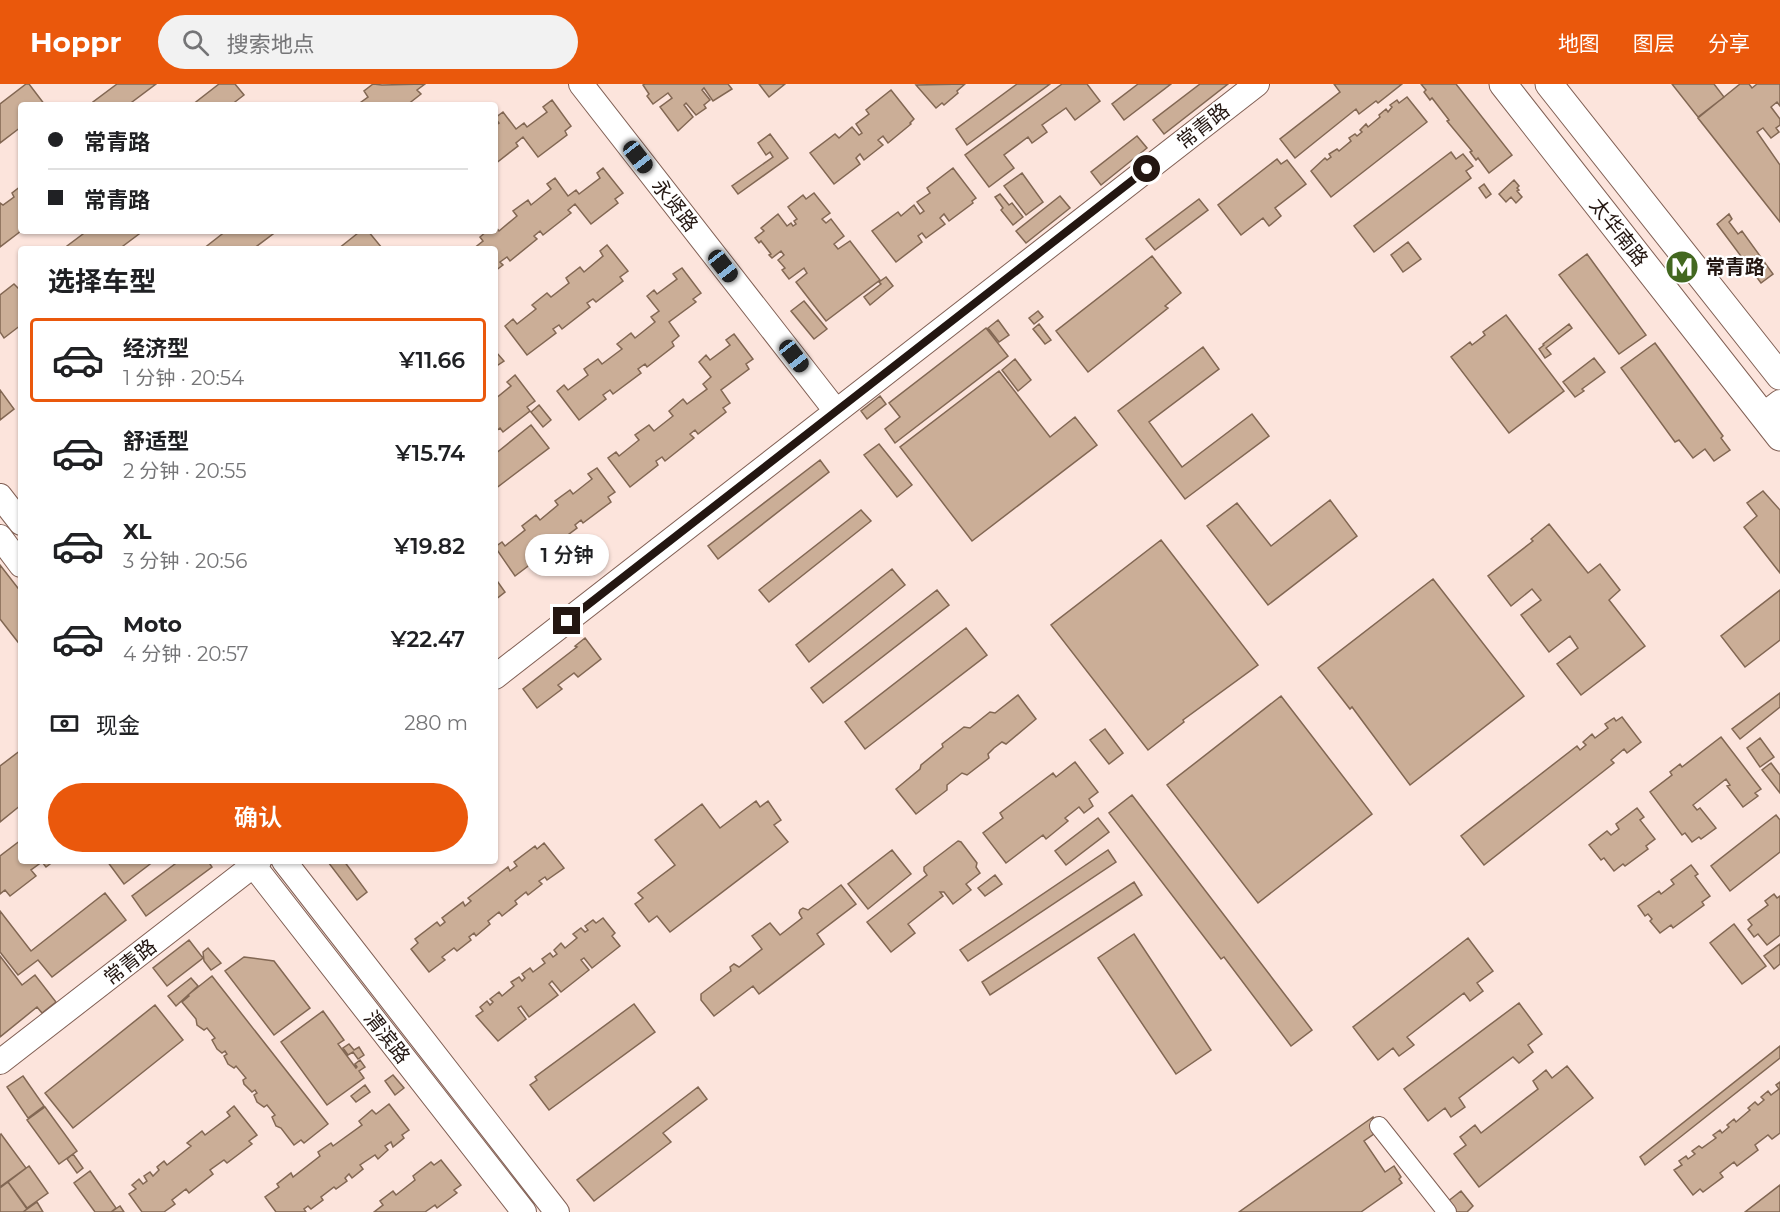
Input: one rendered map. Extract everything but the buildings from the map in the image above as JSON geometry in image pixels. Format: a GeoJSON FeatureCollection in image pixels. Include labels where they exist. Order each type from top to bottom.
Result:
{"type":"FeatureCollection","features":[{"type":"Feature","properties":{"kind":"main road","name":"太华南路"},"geometry":{"type":"LineString","coordinates":[[1503,84],[1771,409],[1780,437]]}},
{"type":"Feature","properties":{"kind":"main road","name":"太华南路"},"geometry":{"type":"LineString","coordinates":[[1549,84],[1780,376]]}},
{"type":"Feature","properties":{"kind":"street","name":"永贤路"},"geometry":{"type":"LineString","coordinates":[[581,84],[836,411]]}},
{"type":"Feature","properties":{"kind":"street","name":"常青路"},"geometry":{"type":"LineString","coordinates":[[498,675],[1257,84]]}},
{"type":"Feature","properties":{"kind":"street"},"geometry":{"type":"LineString","coordinates":[[0,496],[18,519]]}},
{"type":"Feature","properties":{"kind":"street"},"geometry":{"type":"LineString","coordinates":[[0,537],[18,561]]}},
{"type":"Feature","properties":{"kind":"street","name":"常青路"},"geometry":{"type":"LineString","coordinates":[[0,1062],[253,864]]}},
{"type":"Feature","properties":{"kind":"street","name":"渭滨路"},"geometry":{"type":"LineString","coordinates":[[255,864],[525,1212]]}},
{"type":"Feature","properties":{"kind":"street","name":"渭滨路"},"geometry":{"type":"LineString","coordinates":[[286,864],[557,1212]]}},
{"type":"Feature","properties":{"kind":"street"},"geometry":{"type":"LineString","coordinates":[[1379,1126],[1447,1212]]}},
{"type":"Feature","properties":{"kind":"place","name":"常青路"},"geometry":{"type":"Point","coordinates":[1682,267]}},
{"type":"Feature","properties":{"kind":"route"},"geometry":{"type":"LineString","coordinates":[[567,621],[1147,169]]}}]}
